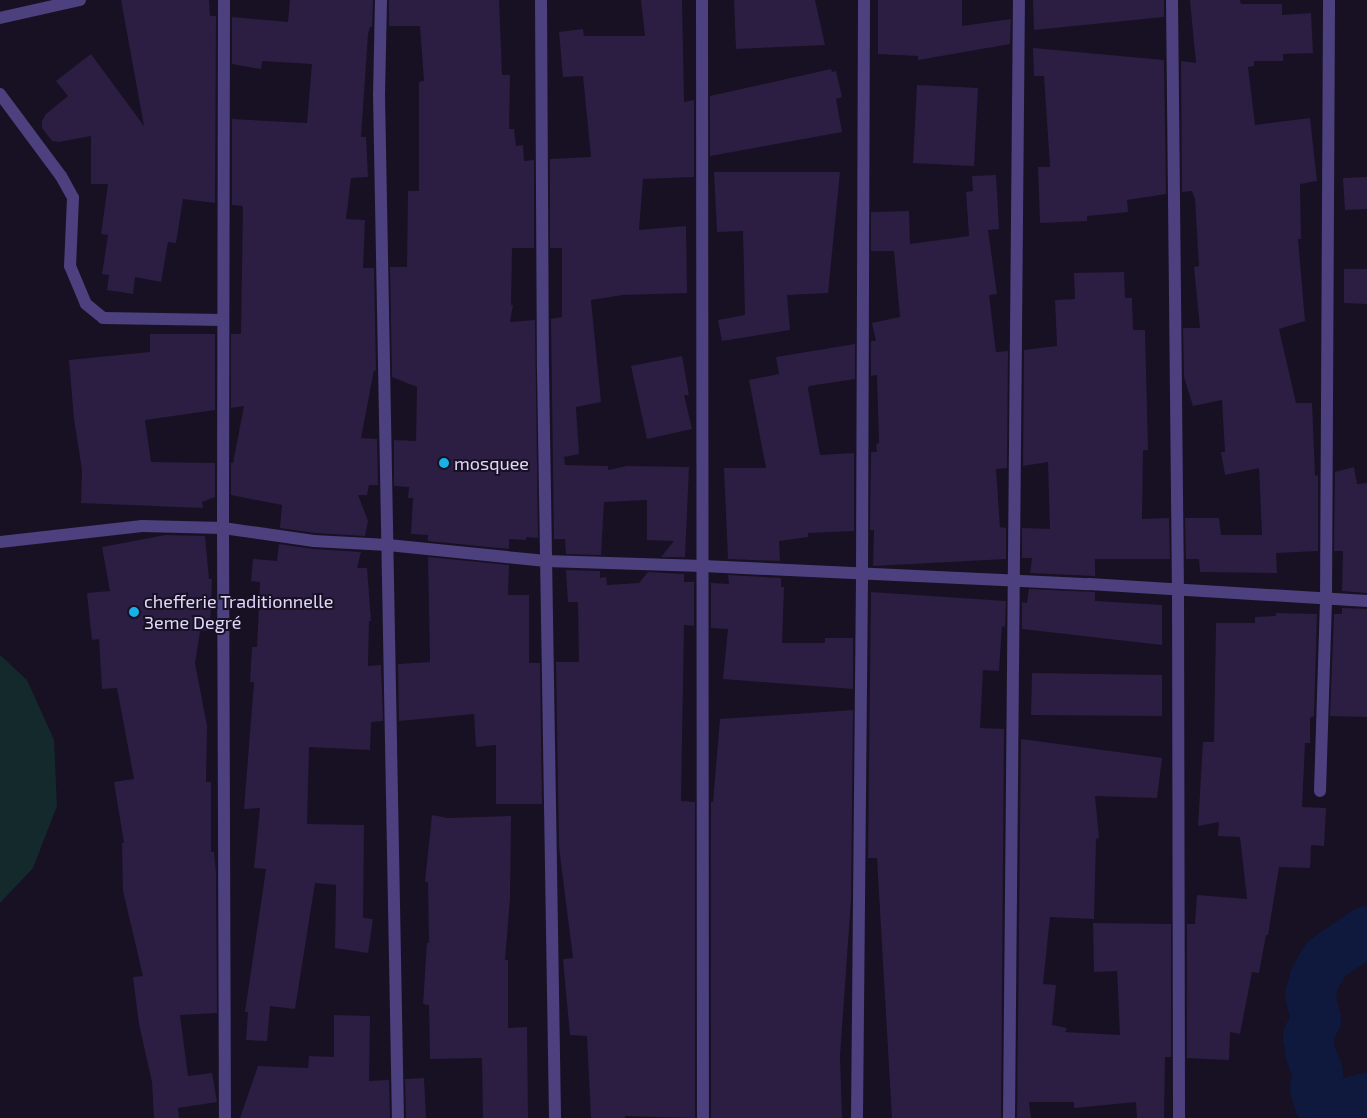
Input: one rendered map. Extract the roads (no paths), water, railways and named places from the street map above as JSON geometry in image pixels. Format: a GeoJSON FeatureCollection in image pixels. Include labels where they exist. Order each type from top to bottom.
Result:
{"type":"FeatureCollection","features":[{"type":"Feature","properties":{"kind":"street"},"geometry":{"type":"LineString","coordinates":[[0,18],[80,0]]}},
{"type":"Feature","properties":{"kind":"street"},"geometry":{"type":"LineString","coordinates":[[224,0],[225,1118]]}},
{"type":"Feature","properties":{"kind":"street"},"geometry":{"type":"LineString","coordinates":[[381,0],[379,104],[398,1118]]}},
{"type":"Feature","properties":{"kind":"street"},"geometry":{"type":"LineString","coordinates":[[541,0],[546,562],[555,1118]]}},
{"type":"Feature","properties":{"kind":"street"},"geometry":{"type":"LineString","coordinates":[[702,0],[703,1118]]}},
{"type":"Feature","properties":{"kind":"street"},"geometry":{"type":"LineString","coordinates":[[857,1118],[862,573],[864,0]]}},
{"type":"Feature","properties":{"kind":"street"},"geometry":{"type":"LineString","coordinates":[[1010,1118],[1019,0]]}},
{"type":"Feature","properties":{"kind":"street"},"geometry":{"type":"LineString","coordinates":[[1172,0],[1178,589],[1179,1118]]}},
{"type":"Feature","properties":{"kind":"street"},"geometry":{"type":"LineString","coordinates":[[1320,791],[1326,599],[1329,0]]}},
{"type":"Feature","properties":{"kind":"street"},"geometry":{"type":"LineString","coordinates":[[0,94],[61,176],[73,198],[70,266],[86,304],[104,318],[223,320]]}},
{"type":"Feature","properties":{"kind":"street"},"geometry":{"type":"LineString","coordinates":[[0,542],[142,526],[223,528],[314,541],[388,545],[546,562],[703,566],[1013,580],[1367,602]]}},
{"type":"Feature","properties":{"kind":"waterway"},"geometry":{"type":"LineString","coordinates":[[1367,931],[1326,959],[1315,978],[1310,995],[1316,1019],[1308,1037],[1310,1052],[1318,1073],[1315,1087],[1319,1102],[1333,1107],[1367,1098]]}},
{"type":"Feature","properties":{"kind":"place","name":"mosquee"},"geometry":{"type":"Point","coordinates":[444,463]}},
{"type":"Feature","properties":{"kind":"place","name":"chefferie Traditionnelle 3eme Degré"},"geometry":{"type":"Point","coordinates":[134,612]}}]}
